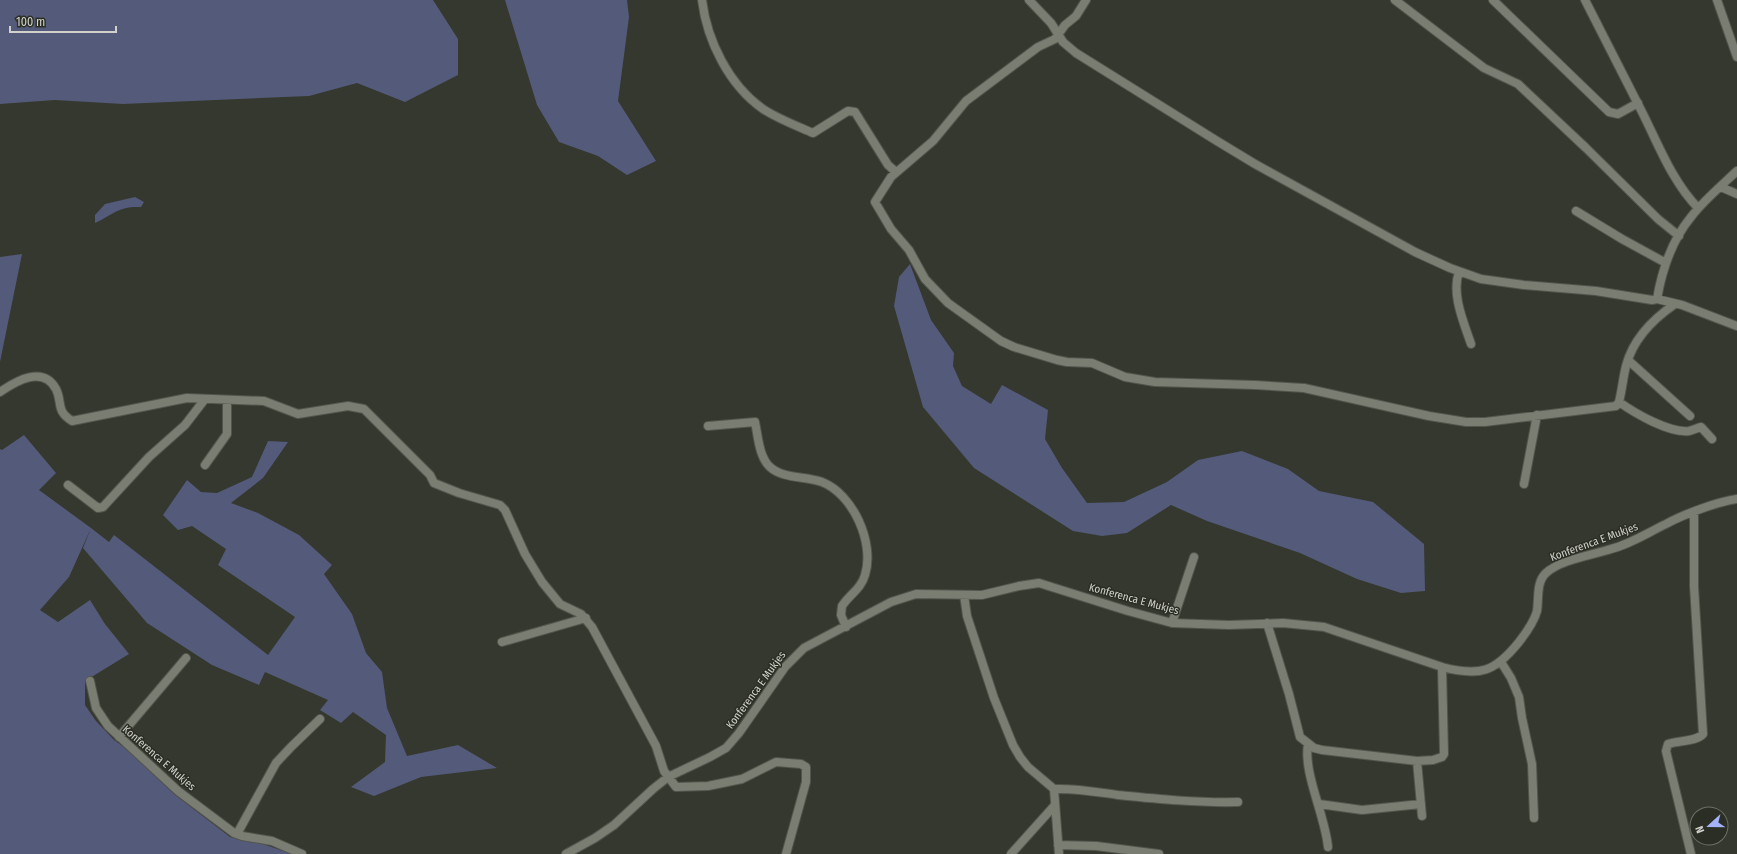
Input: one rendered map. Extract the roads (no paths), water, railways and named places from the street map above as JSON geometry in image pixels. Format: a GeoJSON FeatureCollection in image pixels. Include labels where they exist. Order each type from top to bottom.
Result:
{"type":"FeatureCollection","features":[{"type":"Feature","properties":{"kind":"street"},"geometry":{"type":"LineString","coordinates":[[702,0],[706,24],[717,53],[737,83],[755,103],[770,114],[813,133],[848,111],[855,112],[888,166],[896,172]]}},
{"type":"Feature","properties":{"kind":"street"},"geometry":{"type":"LineString","coordinates":[[1029,0],[1051,23],[1063,42],[1076,52],[1216,141],[1415,252],[1459,272],[1481,279],[1652,300],[1657,299],[1737,326]]}},
{"type":"Feature","properties":{"kind":"street"},"geometry":{"type":"LineString","coordinates":[[1086,0],[1076,16],[1065,26],[1055,39],[1038,47],[969,98],[933,141],[887,181],[875,202],[891,229],[909,250],[919,271],[933,288],[948,303],[988,333],[1014,347],[1067,362],[1092,363],[1125,376],[1155,382],[1255,384],[1304,388],[1429,416],[1466,422],[1485,422],[1614,407],[1620,402],[1628,360],[1645,329],[1675,304]]}},
{"type":"Feature","properties":{"kind":"street"},"geometry":{"type":"LineString","coordinates":[[1395,0],[1484,68],[1518,84],[1658,219],[1679,236]]}},
{"type":"Feature","properties":{"kind":"street"},"geometry":{"type":"LineString","coordinates":[[1493,0],[1609,112],[1618,114],[1638,103]]}},
{"type":"Feature","properties":{"kind":"street"},"geometry":{"type":"LineString","coordinates":[[1585,0],[1638,103],[1672,174],[1683,191],[1698,208]]}},
{"type":"Feature","properties":{"kind":"street"},"geometry":{"type":"LineString","coordinates":[[1717,0],[1737,57]]}},
{"type":"Feature","properties":{"kind":"street"},"geometry":{"type":"LineString","coordinates":[[1657,299],[1666,263],[1684,226],[1698,208],[1737,171]]}},
{"type":"Feature","properties":{"kind":"street"},"geometry":{"type":"LineString","coordinates":[[1721,187],[1737,194]]}},
{"type":"Feature","properties":{"kind":"street"},"geometry":{"type":"LineString","coordinates":[[1576,211],[1622,239],[1666,263]]}},
{"type":"Feature","properties":{"kind":"street"},"geometry":{"type":"LineString","coordinates":[[1459,272],[1456,283],[1460,306],[1471,344]]}},
{"type":"Feature","properties":{"kind":"street"},"geometry":{"type":"LineString","coordinates":[[1628,360],[1690,416]]}},
{"type":"Feature","properties":{"kind":"street"},"geometry":{"type":"LineString","coordinates":[[0,392],[23,379],[32,376],[40,377],[52,383],[58,394],[61,412],[72,421],[187,398],[205,400],[264,401],[298,414],[348,406],[364,409],[430,475],[434,483],[459,493],[500,505],[505,510],[526,554],[542,582],[560,604],[582,614],[586,618],[656,746],[661,765],[676,787],[708,786],[742,779],[776,762],[801,764],[806,767],[806,782],[786,854]]}},
{"type":"Feature","properties":{"kind":"street"},"geometry":{"type":"LineString","coordinates":[[68,485],[98,508],[103,507],[149,457],[185,425],[205,400]]}},
{"type":"Feature","properties":{"kind":"street"},"geometry":{"type":"LineString","coordinates":[[205,465],[227,434],[227,400]]}},
{"type":"Feature","properties":{"kind":"street"},"geometry":{"type":"LineString","coordinates":[[1620,402],[1644,418],[1663,425],[1689,431],[1701,427],[1712,439]]}},
{"type":"Feature","properties":{"kind":"street"},"geometry":{"type":"LineString","coordinates":[[1524,484],[1538,416]]}},
{"type":"Feature","properties":{"kind":"street"},"geometry":{"type":"LineString","coordinates":[[708,426],[755,422],[760,446],[769,467],[785,475],[821,482],[838,492],[847,500],[859,522],[863,534],[867,561],[866,574],[859,588],[842,606],[841,616],[846,627]]}},
{"type":"Feature","properties":{"kind":"street","name":"Konferenca E Mukjes"},"geometry":{"type":"LineString","coordinates":[[566,854],[595,838],[614,825],[668,777],[726,748],[739,733],[785,667],[796,655],[814,642],[846,627],[880,607],[903,597],[929,593],[982,595],[1019,586],[1040,583],[1128,611],[1172,623],[1229,625],[1267,623],[1324,627],[1442,667],[1458,670],[1479,671],[1490,668],[1501,662],[1521,639],[1534,618],[1540,583],[1546,572],[1572,560],[1626,544],[1668,523],[1721,502],[1737,499]]}},
{"type":"Feature","properties":{"kind":"street"},"geometry":{"type":"LineString","coordinates":[[1692,854],[1666,751],[1668,744],[1676,741],[1697,739],[1703,734],[1694,586],[1694,513]]}},
{"type":"Feature","properties":{"kind":"street"},"geometry":{"type":"LineString","coordinates":[[1172,623],[1194,557]]}},
{"type":"Feature","properties":{"kind":"street"},"geometry":{"type":"LineString","coordinates":[[964,595],[966,616],[994,698],[1013,745],[1028,767],[1054,789],[1074,788],[1143,797],[1238,802]]}},
{"type":"Feature","properties":{"kind":"street"},"geometry":{"type":"LineString","coordinates":[[502,642],[586,618]]}},
{"type":"Feature","properties":{"kind":"street"},"geometry":{"type":"LineString","coordinates":[[1267,623],[1290,694],[1300,737],[1308,744],[1322,750],[1417,761],[1438,759],[1442,757],[1444,754],[1442,667]]}},
{"type":"Feature","properties":{"kind":"street"},"geometry":{"type":"LineString","coordinates":[[118,737],[186,658]]}},
{"type":"Feature","properties":{"kind":"street"},"geometry":{"type":"LineString","coordinates":[[1501,662],[1519,697],[1532,764],[1534,818]]}},
{"type":"Feature","properties":{"kind":"street","name":"Konferenca E Mukjes"},"geometry":{"type":"LineString","coordinates":[[90,681],[96,708],[108,726],[118,737],[178,791],[237,834],[272,841],[302,854]]}},
{"type":"Feature","properties":{"kind":"street"},"geometry":{"type":"LineString","coordinates":[[237,834],[276,763],[320,719]]}},
{"type":"Feature","properties":{"kind":"street"},"geometry":{"type":"LineString","coordinates":[[1308,744],[1307,759],[1326,830],[1328,847]]}},
{"type":"Feature","properties":{"kind":"street"},"geometry":{"type":"LineString","coordinates":[[1417,761],[1422,816]]}},
{"type":"Feature","properties":{"kind":"street"},"geometry":{"type":"LineString","coordinates":[[1054,789],[1059,850],[1096,846],[1159,854]]}},
{"type":"Feature","properties":{"kind":"street"},"geometry":{"type":"LineString","coordinates":[[1319,804],[1362,810],[1421,804]]}},
{"type":"Feature","properties":{"kind":"street"},"geometry":{"type":"LineString","coordinates":[[1011,854],[1055,805]]}}]}
